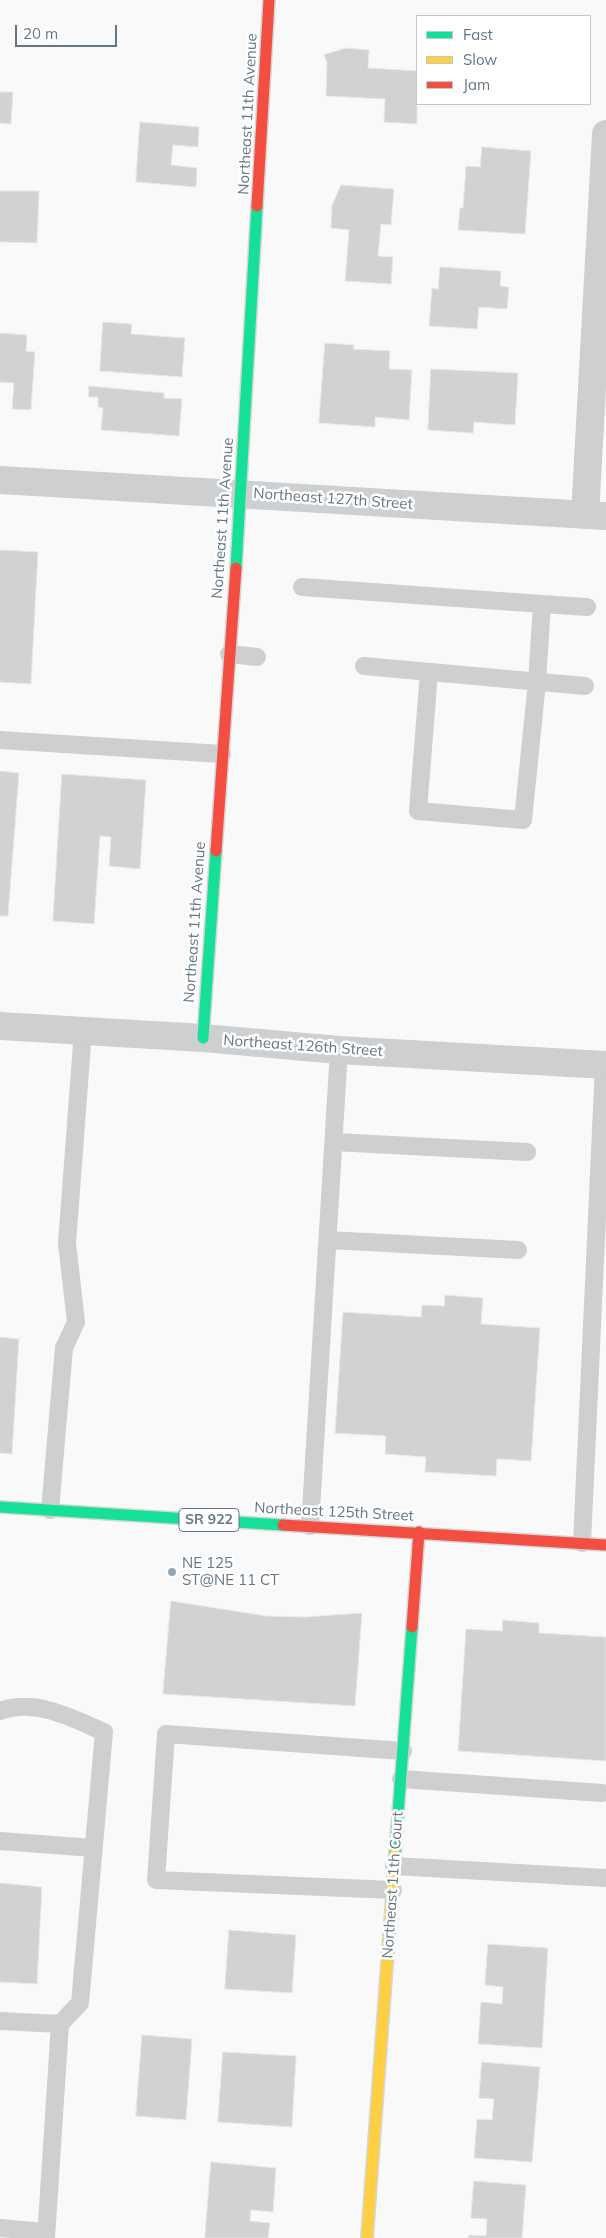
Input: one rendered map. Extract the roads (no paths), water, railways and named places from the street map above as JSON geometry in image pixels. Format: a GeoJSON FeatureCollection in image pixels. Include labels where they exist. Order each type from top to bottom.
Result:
{"type":"FeatureCollection","features":[{"type":"Feature","properties":{"kind":"street","name":"Northeast 11th Avenue"},"geometry":{"type":"LineString","coordinates":[[202,1038],[241,493],[269,0]]}},
{"type":"Feature","properties":{"kind":"street"},"geometry":{"type":"LineString","coordinates":[[596,515],[606,134]]}},
{"type":"Feature","properties":{"kind":"street","name":"Northeast 127th Street"},"geometry":{"type":"LineString","coordinates":[[0,480],[596,515]]}},
{"type":"Feature","properties":{"kind":"street","name":"Northeast 126th Street"},"geometry":{"type":"LineString","coordinates":[[0,1026],[202,1038],[339,1050],[605,1065]]}},
{"type":"Feature","properties":{"kind":"street","name":"Northeast 125th Street"},"geometry":{"type":"LineString","coordinates":[[0,1507],[606,1544]]}},
{"type":"Feature","properties":{"kind":"street","name":"Northeast 11th Court"},"geometry":{"type":"LineString","coordinates":[[367,2238],[419,1532]]}},
{"type":"Feature","properties":{"kind":"lane"},"geometry":{"type":"LineString","coordinates":[[302,587],[587,607]]}},
{"type":"Feature","properties":{"kind":"lane"},"geometry":{"type":"LineString","coordinates":[[429,672],[418,811],[522,820],[537,682],[542,604]]}},
{"type":"Feature","properties":{"kind":"lane"},"geometry":{"type":"LineString","coordinates":[[229,654],[256,656]]}},
{"type":"Feature","properties":{"kind":"lane"},"geometry":{"type":"LineString","coordinates":[[364,666],[585,686]]}},
{"type":"Feature","properties":{"kind":"lane"},"geometry":{"type":"LineString","coordinates":[[0,740],[222,754]]}},
{"type":"Feature","properties":{"kind":"lane"},"geometry":{"type":"LineString","coordinates":[[50,1510],[64,1348],[76,1322],[67,1243],[83,1030]]}},
{"type":"Feature","properties":{"kind":"lane"},"geometry":{"type":"LineString","coordinates":[[310,1526],[339,1050]]}},
{"type":"Feature","properties":{"kind":"lane"},"geometry":{"type":"LineString","coordinates":[[582,1543],[605,1065]]}},
{"type":"Feature","properties":{"kind":"lane"},"geometry":{"type":"LineString","coordinates":[[334,1142],[527,1152]]}},
{"type":"Feature","properties":{"kind":"lane"},"geometry":{"type":"LineString","coordinates":[[328,1240],[518,1250]]}},
{"type":"Feature","properties":{"kind":"lane"},"geometry":{"type":"LineString","coordinates":[[0,1711],[12,1706],[53,1710],[104,1732],[80,2003],[60,2024],[46,2235],[0,2228]]}},
{"type":"Feature","properties":{"kind":"lane"},"geometry":{"type":"LineString","coordinates":[[393,1890],[156,1880],[166,1734],[402,1751]]}},
{"type":"Feature","properties":{"kind":"lane"},"geometry":{"type":"LineString","coordinates":[[401,1779],[602,1793]]}},
{"type":"Feature","properties":{"kind":"lane"},"geometry":{"type":"LineString","coordinates":[[0,1841],[93,1848]]}},
{"type":"Feature","properties":{"kind":"lane"},"geometry":{"type":"LineString","coordinates":[[394,1866],[606,1878]]}},
{"type":"Feature","properties":{"kind":"lane"},"geometry":{"type":"LineString","coordinates":[[0,2021],[60,2024]]}},
{"type":"Feature","properties":{"kind":"place","name":"NE 125 ST@NE 11 CT"},"geometry":{"type":"Point","coordinates":[172,1572]}}]}
